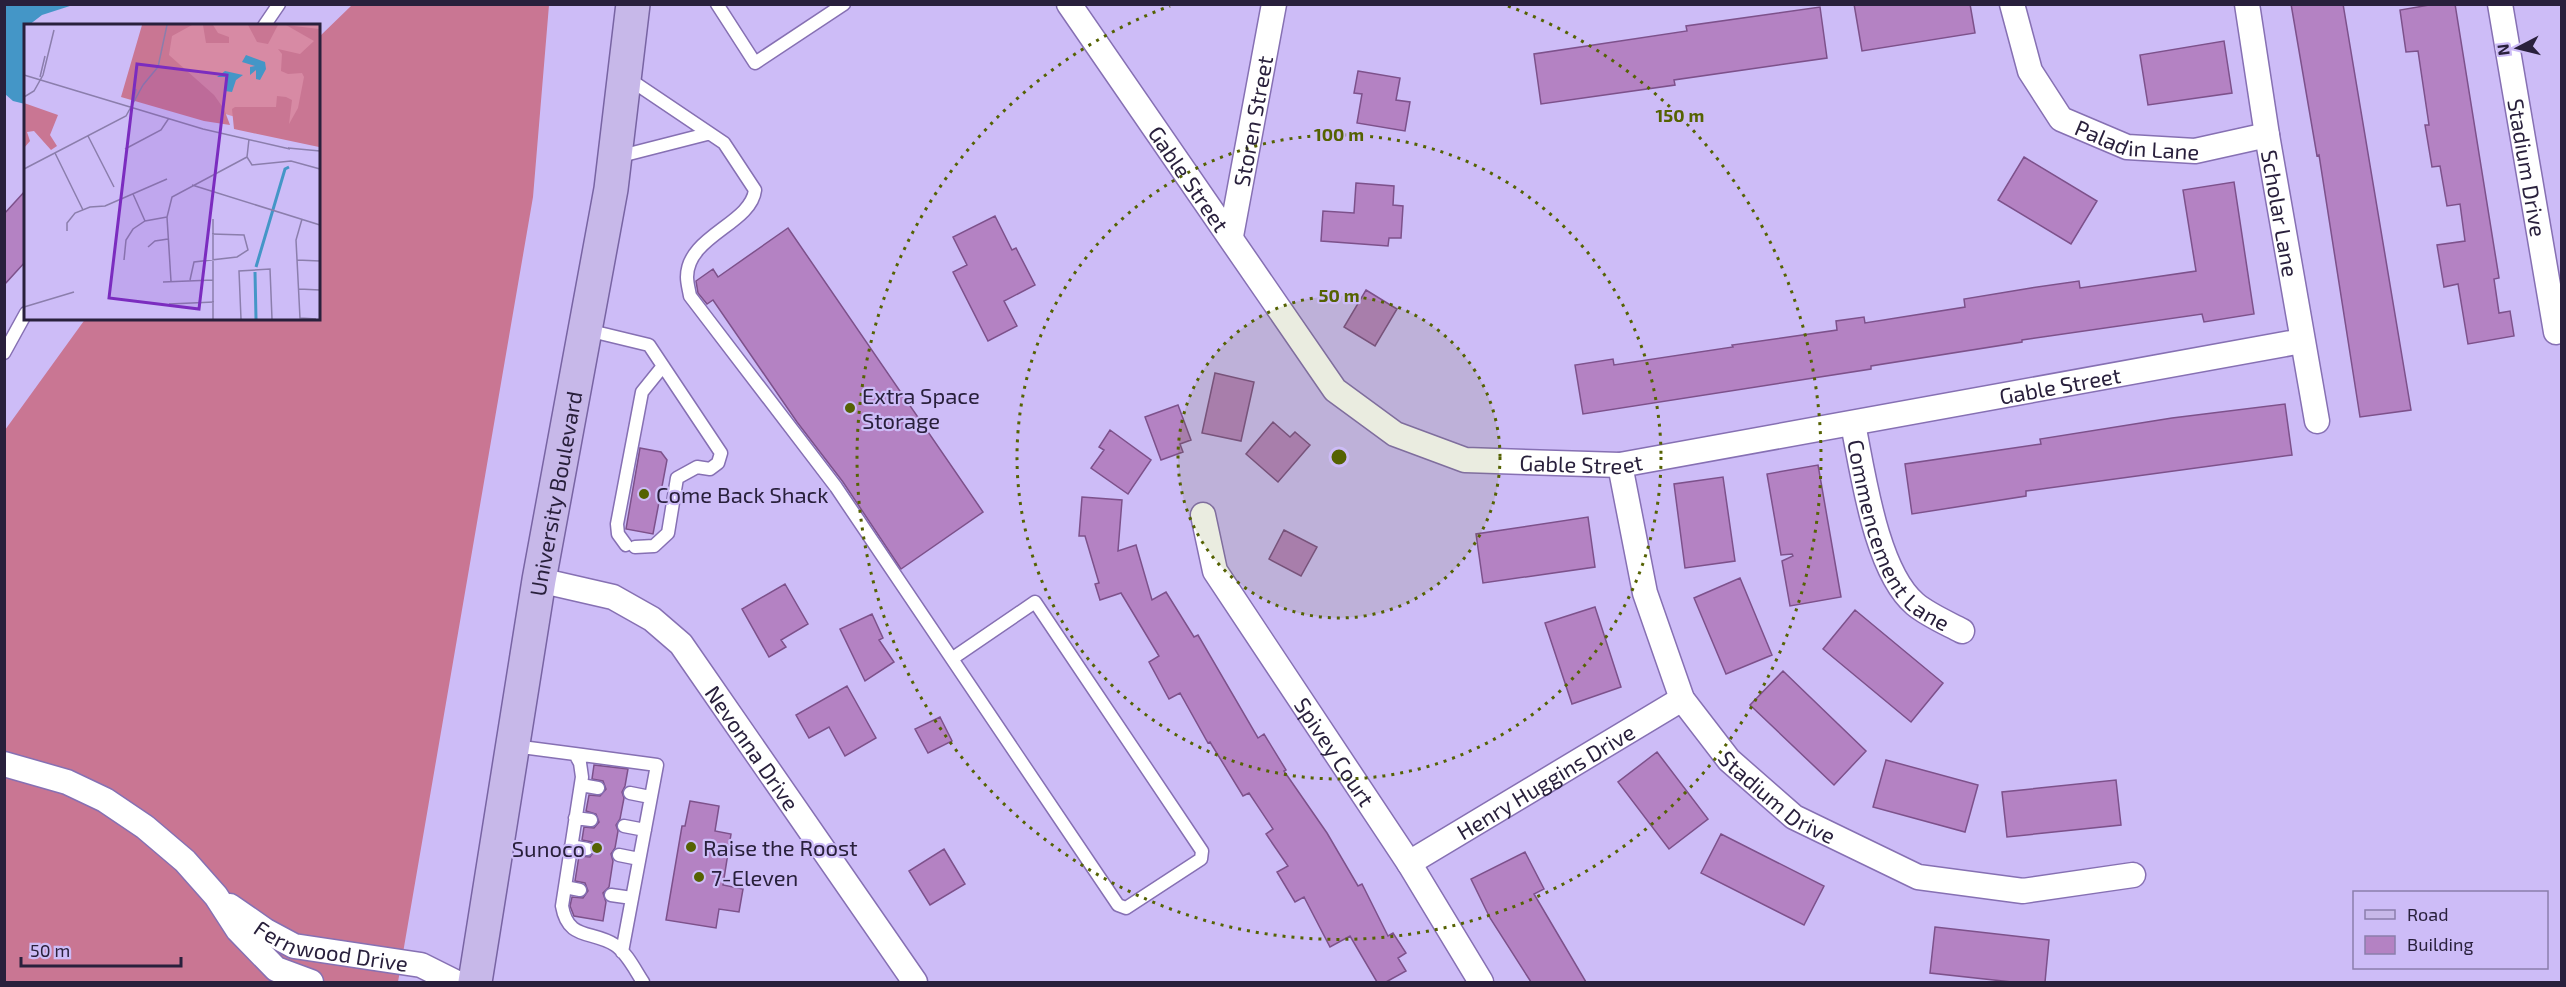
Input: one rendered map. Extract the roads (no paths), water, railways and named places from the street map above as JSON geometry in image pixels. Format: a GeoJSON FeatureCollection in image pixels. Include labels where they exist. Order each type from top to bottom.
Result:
{"type":"FeatureCollection","features":[{"type":"Feature","properties":{"kind":"main road","name":"University Boulevard"},"geometry":{"type":"LineString","coordinates":[[475,982],[539,580],[616,157],[633,4]]}},
{"type":"Feature","properties":{"kind":"street","name":"Gable Street"},"geometry":{"type":"LineString","coordinates":[[1069,4],[1335,390],[1395,434],[1466,460],[1620,465],[2302,341]]}},
{"type":"Feature","properties":{"kind":"street","name":"Storen Street"},"geometry":{"type":"LineString","coordinates":[[1231,236],[1274,4]]}},
{"type":"Feature","properties":{"kind":"street","name":"Paladin Lane"},"geometry":{"type":"LineString","coordinates":[[2012,4],[2030,71],[2061,119],[2127,147],[2195,152],[2267,135]]}},
{"type":"Feature","properties":{"kind":"street","name":"Scholar Lane"},"geometry":{"type":"LineString","coordinates":[[2247,4],[2267,135],[2318,422]]}},
{"type":"Feature","properties":{"kind":"street","name":"Stadium Drive"},"geometry":{"type":"LineString","coordinates":[[2500,4],[2556,332]]}},
{"type":"Feature","properties":{"kind":"street","name":"Commencement Lane"},"geometry":{"type":"LineString","coordinates":[[1853,424],[1875,526],[1889,568],[1914,603],[1962,631]]}},
{"type":"Feature","properties":{"kind":"street","name":"Stadium Drive"},"geometry":{"type":"LineString","coordinates":[[1620,465],[1645,593],[1682,699],[1729,760],[1794,817],[1918,877],[2023,891],[2133,874]]}},
{"type":"Feature","properties":{"kind":"street","name":"Spivey Court"},"geometry":{"type":"LineString","coordinates":[[1203,515],[1215,571],[1409,863],[1481,982]]}},
{"type":"Feature","properties":{"kind":"street","name":"Nevonna Drive"},"geometry":{"type":"LineString","coordinates":[[539,580],[613,597],[652,619],[681,644],[915,982]]}},
{"type":"Feature","properties":{"kind":"street","name":"Henry Huggins Drive"},"geometry":{"type":"LineString","coordinates":[[1409,863],[1682,699]]}},
{"type":"Feature","properties":{"kind":"street","name":"Fernwood Drive"},"geometry":{"type":"LineString","coordinates":[[4,764],[67,782],[105,800],[145,827],[185,861],[216,896],[238,930],[276,969],[311,982]]}},
{"type":"Feature","properties":{"kind":"street","name":"Fernwood Drive"},"geometry":{"type":"LineString","coordinates":[[216,896],[266,931],[294,946],[421,964],[455,982]]}},
{"type":"Feature","properties":{"kind":"lane"},"geometry":{"type":"LineString","coordinates":[[265,24],[279,4]]}},
{"type":"Feature","properties":{"kind":"lane"},"geometry":{"type":"LineString","coordinates":[[717,4],[755,63],[844,4]]}},
{"type":"Feature","properties":{"kind":"lane"},"geometry":{"type":"LineString","coordinates":[[625,77],[707,134],[724,143],[754,190],[753,199],[744,209],[693,256],[687,276],[690,296],[836,487],[1118,905],[1126,908],[1201,859],[1202,851],[1035,602],[953,658]]}},
{"type":"Feature","properties":{"kind":"lane"},"geometry":{"type":"LineString","coordinates":[[616,157],[707,134]]}},
{"type":"Feature","properties":{"kind":"lane"},"geometry":{"type":"LineString","coordinates":[[4,353],[24,317]]}},
{"type":"Feature","properties":{"kind":"lane"},"geometry":{"type":"LineString","coordinates":[[586,330],[649,345],[663,366],[721,453],[718,463],[710,469],[697,467],[677,478],[668,533],[662,541],[645,548],[631,546],[618,534],[617,524],[642,392],[663,366]]}},
{"type":"Feature","properties":{"kind":"lane"},"geometry":{"type":"LineString","coordinates":[[513,746],[657,765],[622,952]]}},
{"type":"Feature","properties":{"kind":"lane"},"geometry":{"type":"LineString","coordinates":[[575,753],[580,763],[581,785],[564,887],[562,906],[564,916],[570,926],[577,931],[614,944],[643,982]]}},
{"type":"Feature","properties":{"kind":"lane"},"geometry":{"type":"LineString","coordinates":[[581,785],[598,788]]}},
{"type":"Feature","properties":{"kind":"lane"},"geometry":{"type":"LineString","coordinates":[[630,793],[650,797]]}},
{"type":"Feature","properties":{"kind":"lane"},"geometry":{"type":"LineString","coordinates":[[575,818],[591,820]]}},
{"type":"Feature","properties":{"kind":"lane"},"geometry":{"type":"LineString","coordinates":[[624,826],[645,830]]}},
{"type":"Feature","properties":{"kind":"lane"},"geometry":{"type":"LineString","coordinates":[[571,846],[587,849]]}},
{"type":"Feature","properties":{"kind":"lane"},"geometry":{"type":"LineString","coordinates":[[619,855],[639,859]]}},
{"type":"Feature","properties":{"kind":"lane"},"geometry":{"type":"LineString","coordinates":[[564,887],[580,890]]}},
{"type":"Feature","properties":{"kind":"lane"},"geometry":{"type":"LineString","coordinates":[[611,895],[632,898]]}},
{"type":"Feature","properties":{"kind":"water"},"geometry":{"type":"Polygon","coordinates":[[[5,4],[73,5],[42,15],[30,24],[24,24],[24,104],[13,101],[5,94],[5,4]]]}},
{"type":"Feature","properties":{"kind":"place","name":"Extra Space Storage"},"geometry":{"type":"Point","coordinates":[850,408]}},
{"type":"Feature","properties":{"kind":"place","name":"Come Back Shack"},"geometry":{"type":"Point","coordinates":[644,494]}},
{"type":"Feature","properties":{"kind":"place","name":"Raise the Roost"},"geometry":{"type":"Point","coordinates":[691,847]}},
{"type":"Feature","properties":{"kind":"place","name":"Sunoco"},"geometry":{"type":"Point","coordinates":[597,848]}},
{"type":"Feature","properties":{"kind":"place","name":"7-Eleven"},"geometry":{"type":"Point","coordinates":[699,877]}}]}
